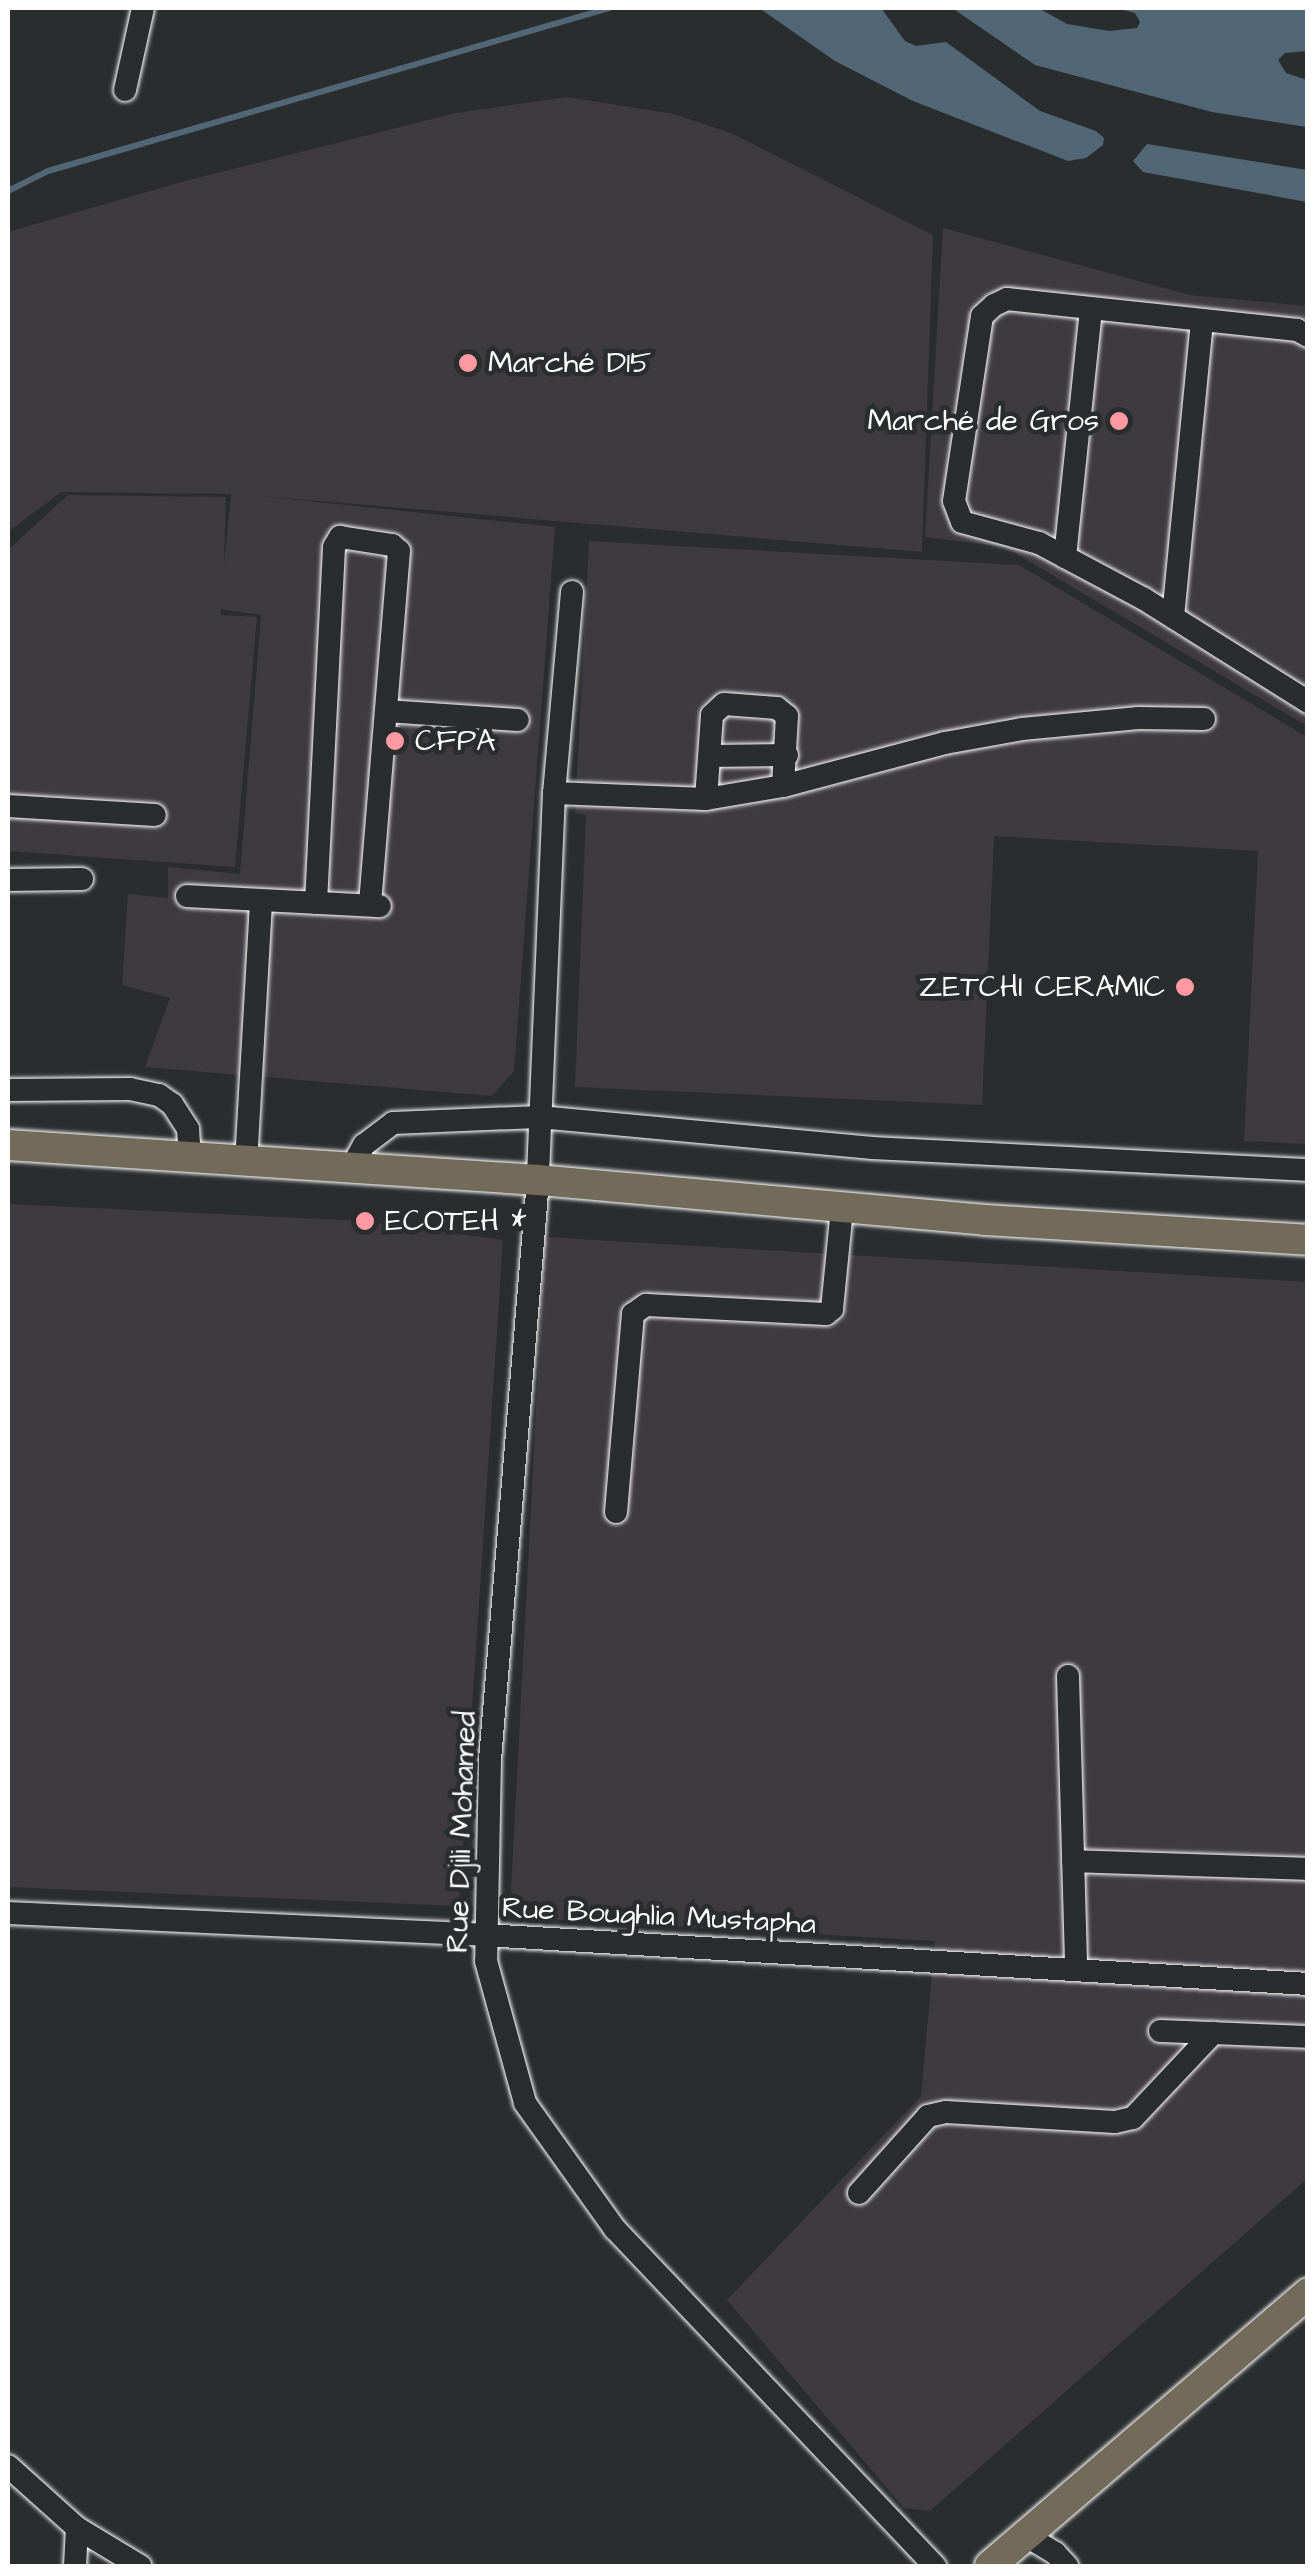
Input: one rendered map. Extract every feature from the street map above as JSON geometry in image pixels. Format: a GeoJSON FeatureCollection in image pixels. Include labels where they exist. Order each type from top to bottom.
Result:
{"type":"FeatureCollection","features":[{"type":"Feature","properties":{"kind":"main road"},"geometry":{"type":"LineString","coordinates":[[8,1145],[538,1180],[842,1208],[1308,1240]]}},
{"type":"Feature","properties":{"kind":"main road"},"geometry":{"type":"LineString","coordinates":[[990,2566],[1308,2293]]}},
{"type":"Feature","properties":{"kind":"street"},"geometry":{"type":"LineString","coordinates":[[125,90],[144,8]]}},
{"type":"Feature","properties":{"kind":"street"},"geometry":{"type":"LineString","coordinates":[[1308,336],[1297,330],[1007,299],[982,316],[954,501],[962,522],[1039,543],[1173,617],[1308,702]]}},
{"type":"Feature","properties":{"kind":"street"},"geometry":{"type":"LineString","coordinates":[[1065,557],[1091,308]]}},
{"type":"Feature","properties":{"kind":"street"},"geometry":{"type":"LineString","coordinates":[[1173,617],[1202,320]]}},
{"type":"Feature","properties":{"kind":"street"},"geometry":{"type":"LineString","coordinates":[[187,896],[316,903],[375,906],[399,551],[392,545],[340,537],[334,546],[316,903]]}},
{"type":"Feature","properties":{"kind":"street","name":"Rue Djili Mohamed"},"geometry":{"type":"LineString","coordinates":[[572,592],[554,793],[538,1180],[490,1760],[486,1962],[524,2104],[616,2229],[934,2566]]}},
{"type":"Feature","properties":{"kind":"street"},"geometry":{"type":"LineString","coordinates":[[706,799],[712,715],[724,704],[783,711],[789,722],[784,786]]}},
{"type":"Feature","properties":{"kind":"street"},"geometry":{"type":"LineString","coordinates":[[386,711],[518,720]]}},
{"type":"Feature","properties":{"kind":"street"},"geometry":{"type":"LineString","coordinates":[[554,793],[706,799],[784,786],[945,743],[1022,730],[1138,718],[1204,719]]}},
{"type":"Feature","properties":{"kind":"street"},"geometry":{"type":"LineString","coordinates":[[710,756],[787,755]]}},
{"type":"Feature","properties":{"kind":"street"},"geometry":{"type":"LineString","coordinates":[[8,806],[155,815]]}},
{"type":"Feature","properties":{"kind":"street"},"geometry":{"type":"LineString","coordinates":[[8,880],[82,880]]}},
{"type":"Feature","properties":{"kind":"street"},"geometry":{"type":"LineString","coordinates":[[246,1163],[261,900]]}},
{"type":"Feature","properties":{"kind":"street"},"geometry":{"type":"LineString","coordinates":[[8,1090],[130,1090],[159,1096],[182,1116],[191,1144],[190,1159]]}},
{"type":"Feature","properties":{"kind":"street"},"geometry":{"type":"LineString","coordinates":[[350,1170],[364,1144],[393,1123],[539,1117],[872,1148],[1308,1170]]}},
{"type":"Feature","properties":{"kind":"street"},"geometry":{"type":"LineString","coordinates":[[616,1512],[633,1314],[646,1305],[826,1314],[832,1309],[842,1208]]}},
{"type":"Feature","properties":{"kind":"street"},"geometry":{"type":"LineString","coordinates":[[1068,1676],[1076,1970]]}},
{"type":"Feature","properties":{"kind":"street"},"geometry":{"type":"LineString","coordinates":[[1073,1860],[1308,1869]]}},
{"type":"Feature","properties":{"kind":"street","name":"Rue Boughlia Mustapha"},"geometry":{"type":"LineString","coordinates":[[8,1914],[484,1936],[1308,1984]]}},
{"type":"Feature","properties":{"kind":"street"},"geometry":{"type":"LineString","coordinates":[[1160,2031],[1308,2037]]}},
{"type":"Feature","properties":{"kind":"street"},"geometry":{"type":"LineString","coordinates":[[859,2193],[928,2116],[946,2112],[1115,2122],[1132,2118],[1213,2034]]}},
{"type":"Feature","properties":{"kind":"street"},"geometry":{"type":"LineString","coordinates":[[8,2466],[77,2528],[140,2566]]}},
{"type":"Feature","properties":{"kind":"street"},"geometry":{"type":"LineString","coordinates":[[74,2566],[77,2528]]}},
{"type":"Feature","properties":{"kind":"street"},"geometry":{"type":"LineString","coordinates":[[1025,2535],[1055,2553],[1067,2566]]}},
{"type":"Feature","properties":{"kind":"shaded area"},"geometry":{"type":"Polygon","coordinates":[[[567,97],[674,114],[731,133],[933,235],[922,552],[261,496],[555,527],[514,1071],[492,1096],[145,1067],[170,998],[122,985],[128,894],[168,898],[168,867],[240,874],[261,615],[220,609],[221,615],[257,617],[235,867],[8,851],[8,550],[68,495],[226,497],[224,565],[231,494],[61,492],[8,532],[8,232],[185,181],[456,113],[567,97]]]}},
{"type":"Feature","properties":{"kind":"shaded area","name":"Marché de Gros"},"geometry":{"type":"Polygon","coordinates":[[[943,228],[1190,295],[1307,306],[1307,726],[1005,547],[925,537],[943,228]]]}},
{"type":"Feature","properties":{"kind":"shaded area"},"geometry":{"type":"Polygon","coordinates":[[[589,541],[1019,565],[1307,737],[1307,1144],[1244,1141],[1258,851],[994,836],[982,1105],[575,1087],[586,815],[575,813],[589,541]]]}},
{"type":"Feature","properties":{"kind":"shaded area"},"geometry":{"type":"Polygon","coordinates":[[[8,1204],[365,1221],[503,1240],[459,1906],[8,1887],[8,1204]]]}},
{"type":"Feature","properties":{"kind":"shaded area"},"geometry":{"type":"Polygon","coordinates":[[[545,1237],[1307,1282],[1307,2179],[930,2511],[904,2508],[727,2300],[921,2096],[935,1941],[544,1919],[516,1908],[511,1891],[545,1237]]]}},
{"type":"Feature","properties":{"kind":"water"},"geometry":{"type":"Polygon","coordinates":[[[759,8],[881,8],[905,41],[916,46],[946,42],[1040,111],[1096,131],[1104,138],[1103,145],[1086,158],[1068,161],[913,101],[835,61],[759,8]]]}},
{"type":"Feature","properties":{"kind":"water"},"geometry":{"type":"Polygon","coordinates":[[[952,8],[1038,8],[1067,24],[1109,31],[1137,28],[1140,22],[1135,13],[1116,8],[1307,8],[1307,51],[1285,53],[1278,60],[1286,73],[1307,80],[1307,127],[1212,112],[1035,65],[952,8]]]}},
{"type":"Feature","properties":{"kind":"water"},"geometry":{"type":"Polygon","coordinates":[[[1147,144],[1307,170],[1307,202],[1143,172],[1133,161],[1147,144]]]}},
{"type":"Feature","properties":{"kind":"waterway"},"geometry":{"type":"LineString","coordinates":[[8,191],[48,171],[609,8]]}},
{"type":"Feature","properties":{"kind":"place","name":"Marché D15"},"geometry":{"type":"Point","coordinates":[468,363]}},
{"type":"Feature","properties":{"kind":"place","name":"Marché de Gros"},"geometry":{"type":"Point","coordinates":[1119,421]}},
{"type":"Feature","properties":{"kind":"place","name":"CFPA"},"geometry":{"type":"Point","coordinates":[395,741]}},
{"type":"Feature","properties":{"kind":"place","name":"ZETCHI CERAMIC"},"geometry":{"type":"Point","coordinates":[1185,987]}},
{"type":"Feature","properties":{"kind":"place","name":"ECOTEH *"},"geometry":{"type":"Point","coordinates":[365,1221]}}]}
